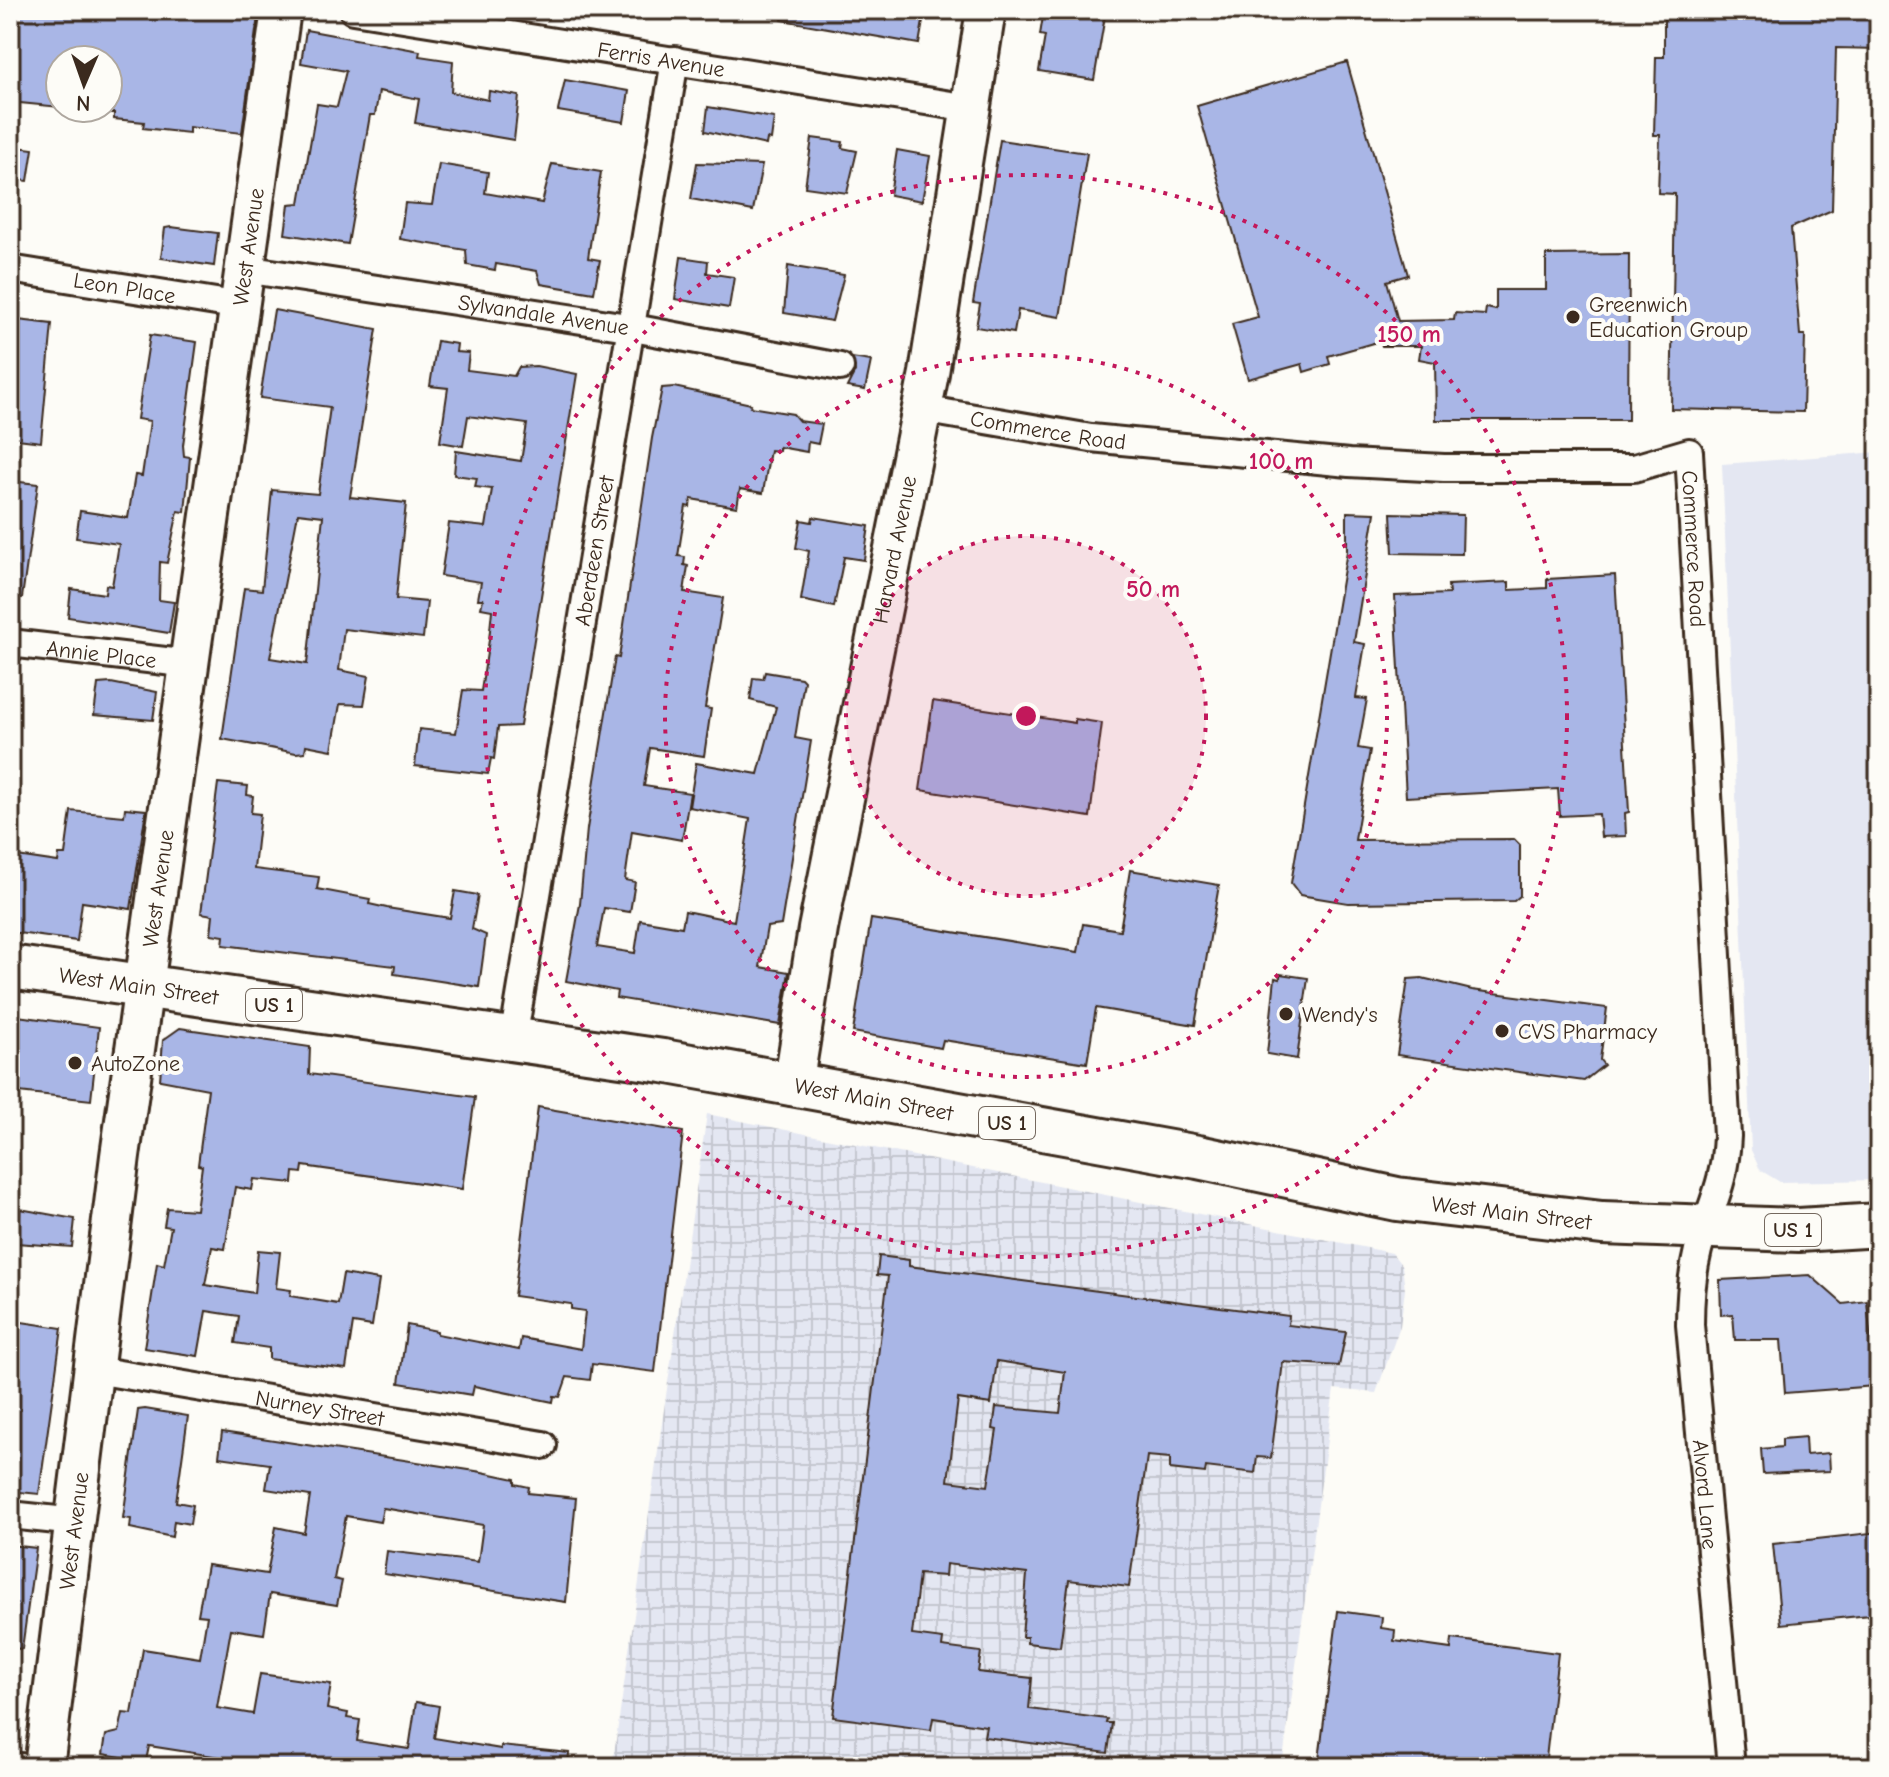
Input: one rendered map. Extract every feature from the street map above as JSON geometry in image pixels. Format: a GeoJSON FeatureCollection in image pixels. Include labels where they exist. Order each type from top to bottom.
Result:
{"type":"FeatureCollection","features":[{"type":"Feature","properties":{"kind":"main road","name":"West Avenue"},"geometry":{"type":"LineString","coordinates":[[44,1767],[144,986],[281,10]]}},
{"type":"Feature","properties":{"kind":"main road","name":"Harvard Avenue"},"geometry":{"type":"LineString","coordinates":[[793,1086],[818,929],[922,409],[986,10]]}},
{"type":"Feature","properties":{"kind":"main road","name":"West Main Street"},"geometry":{"type":"LineString","coordinates":[[10,967],[663,1061],[1198,1157],[1397,1199],[1602,1223],[1799,1230],[1879,1225]]}},
{"type":"Feature","properties":{"kind":"street","name":"Ferris Avenue"},"geometry":{"type":"LineString","coordinates":[[353,10],[970,108]]}},
{"type":"Feature","properties":{"kind":"street","name":"Aberdeen Street"},"geometry":{"type":"LineString","coordinates":[[513,1040],[628,327],[675,60]]}},
{"type":"Feature","properties":{"kind":"street","name":"Leon Place"},"geometry":{"type":"LineString","coordinates":[[10,269],[241,306]]}},
{"type":"Feature","properties":{"kind":"street","name":"Sylvandale Avenue"},"geometry":{"type":"LineString","coordinates":[[245,269],[628,327],[840,367]]}},
{"type":"Feature","properties":{"kind":"street","name":"Commerce Road"},"geometry":{"type":"LineString","coordinates":[[922,409],[1091,438],[1349,463],[1444,468],[1634,468],[1689,452],[1727,1136],[1721,1187],[1708,1225]]}},
{"type":"Feature","properties":{"kind":"street","name":"Annie Place"},"geometry":{"type":"LineString","coordinates":[[10,643],[191,664]]}},
{"type":"Feature","properties":{"kind":"street","name":"Alvord Lane"},"geometry":{"type":"LineString","coordinates":[[1708,1225],[1699,1249],[1690,1297],[1690,1325],[1731,1767]]}},
{"type":"Feature","properties":{"kind":"street","name":"Nurney Street"},"geometry":{"type":"LineString","coordinates":[[95,1370],[543,1445]]}},
{"type":"Feature","properties":{"kind":"street"},"geometry":{"type":"LineString","coordinates":[[10,1515],[76,1522]]}},
{"type":"Feature","properties":{"kind":"street"},"geometry":{"type":"LineString","coordinates":[[10,1766],[20,1767]]}},
{"type":"Feature","properties":{"kind":"shaded area"},"geometry":{"type":"Polygon","coordinates":[[[1879,452],[1879,1180],[1780,1182],[1760,1170],[1751,1150],[1722,464],[1879,452]]]}},
{"type":"Feature","properties":{"kind":"shaded area"},"geometry":{"type":"Polygon","coordinates":[[[707,1114],[1392,1253],[1402,1266],[1405,1290],[1400,1326],[1376,1393],[1334,1389],[1282,1767],[612,1767],[707,1114]]]}},
{"type":"Feature","properties":{"kind":"building"},"geometry":{"type":"Polygon","coordinates":[[[10,10],[205,10],[258,16],[242,133],[189,127],[189,133],[143,128],[144,122],[124,120],[124,44],[44,44],[44,105],[10,102],[10,10]]]}},
{"type":"Feature","properties":{"kind":"building"},"geometry":{"type":"Polygon","coordinates":[[[783,10],[925,10],[919,44],[782,20],[783,10]]]}},
{"type":"Feature","properties":{"kind":"building"},"geometry":{"type":"Polygon","coordinates":[[[1044,10],[1106,10],[1094,80],[1039,71],[1045,36],[1040,35],[1044,10]]]}},
{"type":"Feature","properties":{"kind":"building"},"geometry":{"type":"Polygon","coordinates":[[[1664,10],[1879,10],[1879,49],[1836,48],[1832,210],[1791,228],[1800,335],[1805,335],[1803,412],[1671,409],[1675,194],[1658,193],[1660,135],[1654,135],[1656,57],[1664,57],[1664,10]]]}},
{"type":"Feature","properties":{"kind":"building"},"geometry":{"type":"Polygon","coordinates":[[[306,30],[420,51],[419,56],[453,61],[451,92],[488,100],[489,91],[519,96],[514,140],[415,123],[419,99],[379,91],[375,115],[370,115],[348,244],[285,234],[289,204],[300,203],[317,104],[337,107],[346,71],[301,63],[306,30]]]}},
{"type":"Feature","properties":{"kind":"building"},"geometry":{"type":"Polygon","coordinates":[[[1347,62],[1408,275],[1387,281],[1398,321],[1454,320],[1455,313],[1485,315],[1486,308],[1496,310],[1496,290],[1546,290],[1546,255],[1629,254],[1628,420],[1436,420],[1435,362],[1419,359],[1421,346],[1382,346],[1380,341],[1328,356],[1330,364],[1304,372],[1302,364],[1248,379],[1232,324],[1258,317],[1197,106],[1347,62]]]}},
{"type":"Feature","properties":{"kind":"building"},"geometry":{"type":"Polygon","coordinates":[[[565,80],[629,91],[624,122],[558,111],[565,80]]]}},
{"type":"Feature","properties":{"kind":"building"},"geometry":{"type":"Polygon","coordinates":[[[708,107],[774,118],[771,140],[767,139],[766,145],[705,131],[708,107]]]}},
{"type":"Feature","properties":{"kind":"building"},"geometry":{"type":"Polygon","coordinates":[[[812,138],[843,142],[842,148],[857,151],[847,193],[805,187],[812,138]]]}},
{"type":"Feature","properties":{"kind":"building"},"geometry":{"type":"Polygon","coordinates":[[[1000,140],[1087,153],[1060,317],[1018,310],[1014,333],[976,327],[980,304],[973,303],[1000,140]]]}},
{"type":"Feature","properties":{"kind":"building"},"geometry":{"type":"Polygon","coordinates":[[[10,146],[33,149],[28,181],[10,179],[10,146]]]}},
{"type":"Feature","properties":{"kind":"building"},"geometry":{"type":"Polygon","coordinates":[[[897,150],[930,156],[922,201],[890,195],[897,150]]]}},
{"type":"Feature","properties":{"kind":"building"},"geometry":{"type":"Polygon","coordinates":[[[697,163],[762,165],[753,211],[691,199],[697,163]]]}},
{"type":"Feature","properties":{"kind":"building"},"geometry":{"type":"Polygon","coordinates":[[[439,164],[488,172],[485,193],[542,203],[552,164],[601,172],[588,258],[600,260],[594,293],[541,284],[537,271],[496,264],[495,270],[467,265],[466,250],[400,239],[405,203],[432,205],[439,164]]]}},
{"type":"Feature","properties":{"kind":"building"},"geometry":{"type":"Polygon","coordinates":[[[165,228],[218,233],[214,266],[161,258],[165,228]]]}},
{"type":"Feature","properties":{"kind":"building"},"geometry":{"type":"Polygon","coordinates":[[[681,257],[708,261],[707,273],[734,277],[729,308],[675,299],[681,257]]]}},
{"type":"Feature","properties":{"kind":"building"},"geometry":{"type":"Polygon","coordinates":[[[788,266],[844,275],[832,321],[784,313],[788,266]]]}},
{"type":"Feature","properties":{"kind":"building"},"geometry":{"type":"Polygon","coordinates":[[[274,310],[377,329],[350,497],[406,503],[396,599],[427,602],[423,638],[344,629],[339,670],[369,676],[364,705],[340,704],[332,750],[306,745],[305,752],[296,753],[222,739],[244,588],[262,590],[272,490],[318,494],[330,407],[260,398],[274,310]],[[298,513],[270,658],[307,664],[323,516],[298,513]]]}},
{"type":"Feature","properties":{"kind":"building"},"geometry":{"type":"Polygon","coordinates":[[[18,320],[52,324],[41,442],[10,438],[10,366],[13,366],[18,320]]]}},
{"type":"Feature","properties":{"kind":"building"},"geometry":{"type":"Polygon","coordinates":[[[150,335],[197,342],[183,445],[184,456],[190,457],[185,512],[178,511],[167,563],[160,562],[159,600],[174,602],[169,633],[68,617],[71,589],[105,594],[106,585],[112,586],[119,544],[76,538],[80,511],[128,518],[135,475],[142,476],[150,421],[137,419],[150,335]]]}},
{"type":"Feature","properties":{"kind":"building"},"geometry":{"type":"Polygon","coordinates":[[[437,341],[457,344],[456,352],[469,353],[467,370],[514,376],[519,367],[536,366],[577,374],[520,726],[498,727],[494,759],[491,758],[488,774],[415,766],[419,729],[456,733],[463,690],[481,691],[489,640],[492,610],[481,608],[483,599],[478,599],[481,582],[441,576],[449,523],[486,527],[492,489],[475,487],[477,478],[454,475],[456,451],[521,461],[527,424],[468,416],[463,446],[440,442],[448,388],[430,386],[437,341]]]}},
{"type":"Feature","properties":{"kind":"building"},"geometry":{"type":"Polygon","coordinates":[[[852,358],[871,361],[865,390],[847,387],[855,371],[852,358]]]}},
{"type":"Feature","properties":{"kind":"building"},"geometry":{"type":"Polygon","coordinates":[[[674,387],[751,404],[750,407],[793,414],[799,421],[822,424],[818,444],[808,442],[807,452],[779,447],[779,451],[770,450],[763,493],[740,489],[737,507],[691,499],[690,507],[686,506],[678,556],[685,557],[684,565],[688,566],[684,592],[723,598],[705,708],[711,709],[704,756],[650,748],[644,786],[690,793],[682,840],[632,831],[625,880],[635,882],[630,912],[604,908],[597,947],[635,953],[640,920],[682,927],[685,911],[734,921],[750,819],[689,807],[696,763],[758,774],[776,707],[750,700],[753,678],[763,679],[765,672],[801,678],[804,681],[795,738],[811,741],[781,925],[767,927],[760,967],[789,972],[780,1025],[616,998],[617,991],[566,981],[580,904],[587,829],[615,657],[619,658],[652,438],[662,388],[674,387]]]}},
{"type":"Feature","properties":{"kind":"building"},"geometry":{"type":"Polygon","coordinates":[[[10,481],[38,484],[22,598],[10,597],[10,481]]]}},
{"type":"Feature","properties":{"kind":"building"},"geometry":{"type":"Polygon","coordinates":[[[1347,512],[1375,513],[1354,642],[1365,644],[1356,698],[1367,699],[1358,748],[1370,750],[1355,840],[1514,839],[1520,845],[1520,896],[1514,901],[1348,903],[1300,895],[1291,883],[1347,551],[1347,512]]]}},
{"type":"Feature","properties":{"kind":"building"},"geometry":{"type":"Polygon","coordinates":[[[1391,513],[1463,515],[1462,554],[1393,553],[1391,513]]]}},
{"type":"Feature","properties":{"kind":"building"},"geometry":{"type":"Polygon","coordinates":[[[813,517],[869,526],[864,560],[844,557],[834,607],[801,600],[809,551],[796,548],[801,520],[812,522],[813,517]]]}},
{"type":"Feature","properties":{"kind":"building"},"geometry":{"type":"Polygon","coordinates":[[[1615,575],[1629,812],[1625,813],[1626,836],[1601,837],[1599,814],[1560,816],[1558,789],[1406,797],[1395,596],[1449,594],[1448,585],[1509,582],[1509,590],[1547,588],[1547,579],[1615,575]]]}},
{"type":"Feature","properties":{"kind":"building"},"geometry":{"type":"Polygon","coordinates":[[[111,683],[157,692],[153,720],[94,715],[98,684],[111,683]]]}},
{"type":"Feature","properties":{"kind":"building"},"geometry":{"type":"Polygon","coordinates":[[[933,701],[1075,723],[1075,719],[1102,723],[1090,817],[920,790],[933,701]]]}},
{"type":"Feature","properties":{"kind":"building"},"geometry":{"type":"Polygon","coordinates":[[[218,783],[248,786],[247,795],[253,796],[251,813],[260,814],[254,869],[319,877],[317,889],[370,899],[369,904],[387,908],[450,918],[455,891],[478,895],[472,929],[486,935],[479,987],[394,974],[395,966],[223,945],[224,936],[211,934],[213,915],[201,913],[218,783]]]}},
{"type":"Feature","properties":{"kind":"building"},"geometry":{"type":"Polygon","coordinates":[[[125,808],[146,810],[131,909],[82,902],[77,941],[10,932],[10,855],[58,862],[59,855],[65,855],[71,811],[124,816],[125,808]]]}},
{"type":"Feature","properties":{"kind":"building"},"geometry":{"type":"Polygon","coordinates":[[[1130,870],[1219,885],[1195,1025],[1096,1008],[1087,1063],[943,1040],[941,1048],[853,1032],[871,919],[1078,952],[1083,924],[1120,930],[1130,870]]]}},
{"type":"Feature","properties":{"kind":"building","name":"Wendy's"},"geometry":{"type":"Polygon","coordinates":[[[1280,974],[1308,978],[1297,1059],[1267,1054],[1275,978],[1280,979],[1280,974]]]}},
{"type":"Feature","properties":{"kind":"building","name":"CVS Pharmacy"},"geometry":{"type":"Polygon","coordinates":[[[1422,978],[1472,990],[1607,1008],[1600,1060],[1604,1065],[1584,1081],[1397,1055],[1408,979],[1422,978]]]}},
{"type":"Feature","properties":{"kind":"building"},"geometry":{"type":"Polygon","coordinates":[[[10,1015],[99,1027],[91,1100],[10,1091],[10,1015]]]}},
{"type":"Feature","properties":{"kind":"building"},"geometry":{"type":"Polygon","coordinates":[[[180,1028],[310,1047],[309,1074],[475,1097],[462,1189],[303,1166],[302,1173],[294,1172],[293,1183],[254,1179],[252,1190],[235,1187],[225,1249],[212,1247],[205,1285],[254,1293],[258,1250],[280,1252],[276,1288],[291,1290],[290,1296],[338,1304],[343,1274],[379,1280],[372,1326],[353,1323],[346,1369],[269,1359],[269,1348],[235,1343],[239,1316],[206,1311],[198,1356],[144,1348],[157,1263],[164,1265],[171,1227],[164,1226],[167,1208],[196,1210],[202,1166],[198,1165],[208,1089],[160,1080],[163,1040],[180,1028]]]}},
{"type":"Feature","properties":{"kind":"building"},"geometry":{"type":"Polygon","coordinates":[[[538,1107],[683,1132],[655,1372],[592,1364],[590,1380],[567,1377],[560,1397],[554,1396],[553,1402],[474,1386],[472,1395],[399,1383],[407,1325],[519,1350],[521,1338],[581,1349],[585,1311],[571,1309],[571,1304],[514,1296],[538,1107]]]}},
{"type":"Feature","properties":{"kind":"building"},"geometry":{"type":"Polygon","coordinates":[[[20,1209],[75,1219],[72,1247],[16,1243],[20,1209]]]}},
{"type":"Feature","properties":{"kind":"building"},"geometry":{"type":"Polygon","coordinates":[[[879,1256],[909,1260],[909,1266],[1289,1316],[1288,1325],[1346,1332],[1339,1366],[1283,1362],[1271,1458],[1257,1457],[1255,1473],[1206,1467],[1205,1473],[1170,1469],[1170,1458],[1147,1456],[1129,1587],[1069,1580],[1060,1647],[1027,1643],[1027,1637],[1022,1637],[1027,1574],[946,1564],[945,1576],[919,1574],[912,1635],[943,1639],[942,1647],[981,1652],[978,1672],[1032,1678],[1029,1709],[1107,1719],[1106,1723],[1112,1723],[1108,1753],[984,1737],[986,1726],[933,1718],[931,1730],[833,1717],[888,1276],[877,1275],[879,1256]],[[997,1361],[991,1404],[958,1399],[948,1481],[988,1486],[997,1430],[993,1429],[996,1407],[1060,1413],[1065,1372],[997,1361]]]}},
{"type":"Feature","properties":{"kind":"building"},"geometry":{"type":"Polygon","coordinates":[[[1810,1275],[1843,1304],[1867,1301],[1875,1386],[1785,1393],[1781,1340],[1735,1340],[1733,1314],[1721,1315],[1720,1280],[1810,1275]]]}},
{"type":"Feature","properties":{"kind":"building"},"geometry":{"type":"Polygon","coordinates":[[[15,1321],[62,1328],[39,1494],[10,1491],[10,1356],[15,1321]]]}},
{"type":"Feature","properties":{"kind":"building"},"geometry":{"type":"Polygon","coordinates":[[[138,1410],[188,1416],[176,1502],[193,1505],[190,1524],[174,1521],[172,1537],[130,1528],[131,1519],[123,1518],[138,1410]]]}},
{"type":"Feature","properties":{"kind":"building"},"geometry":{"type":"Polygon","coordinates":[[[222,1432],[482,1472],[515,1479],[515,1484],[529,1487],[528,1493],[576,1498],[566,1602],[384,1574],[387,1551],[478,1562],[483,1525],[383,1508],[380,1522],[346,1516],[334,1579],[342,1581],[337,1605],[270,1594],[264,1634],[231,1629],[217,1708],[253,1714],[260,1674],[331,1684],[327,1709],[348,1713],[347,1718],[360,1720],[357,1741],[409,1749],[416,1702],[439,1706],[434,1738],[501,1749],[501,1746],[569,1753],[568,1767],[218,1764],[220,1757],[149,1746],[146,1761],[103,1754],[106,1735],[119,1732],[123,1713],[132,1714],[143,1649],[200,1658],[207,1616],[198,1615],[207,1565],[267,1574],[276,1527],[304,1533],[310,1496],[266,1489],[270,1464],[219,1457],[222,1432]]]}},
{"type":"Feature","properties":{"kind":"building"},"geometry":{"type":"Polygon","coordinates":[[[1805,1437],[1806,1455],[1829,1453],[1830,1471],[1763,1474],[1761,1449],[1782,1447],[1782,1439],[1805,1437]]]}},
{"type":"Feature","properties":{"kind":"building"},"geometry":{"type":"Polygon","coordinates":[[[1879,1532],[1879,1614],[1781,1624],[1773,1544],[1879,1532]]]}},
{"type":"Feature","properties":{"kind":"building"},"geometry":{"type":"Polygon","coordinates":[[[10,1545],[36,1548],[22,1649],[10,1648],[10,1545]]]}},
{"type":"Feature","properties":{"kind":"building"},"geometry":{"type":"Polygon","coordinates":[[[1338,1611],[1382,1617],[1381,1628],[1395,1630],[1394,1641],[1451,1649],[1452,1639],[1558,1653],[1545,1767],[1318,1767],[1338,1611]]]}},
{"type":"Feature","properties":{"kind":"place","name":"Greenwich Education Group"},"geometry":{"type":"Point","coordinates":[1573,317]}},
{"type":"Feature","properties":{"kind":"place","name":"Wendy's"},"geometry":{"type":"Point","coordinates":[1286,1014]}},
{"type":"Feature","properties":{"kind":"place","name":"CVS Pharmacy"},"geometry":{"type":"Point","coordinates":[1502,1031]}},
{"type":"Feature","properties":{"kind":"place","name":"AutoZone"},"geometry":{"type":"Point","coordinates":[75,1063]}}]}
